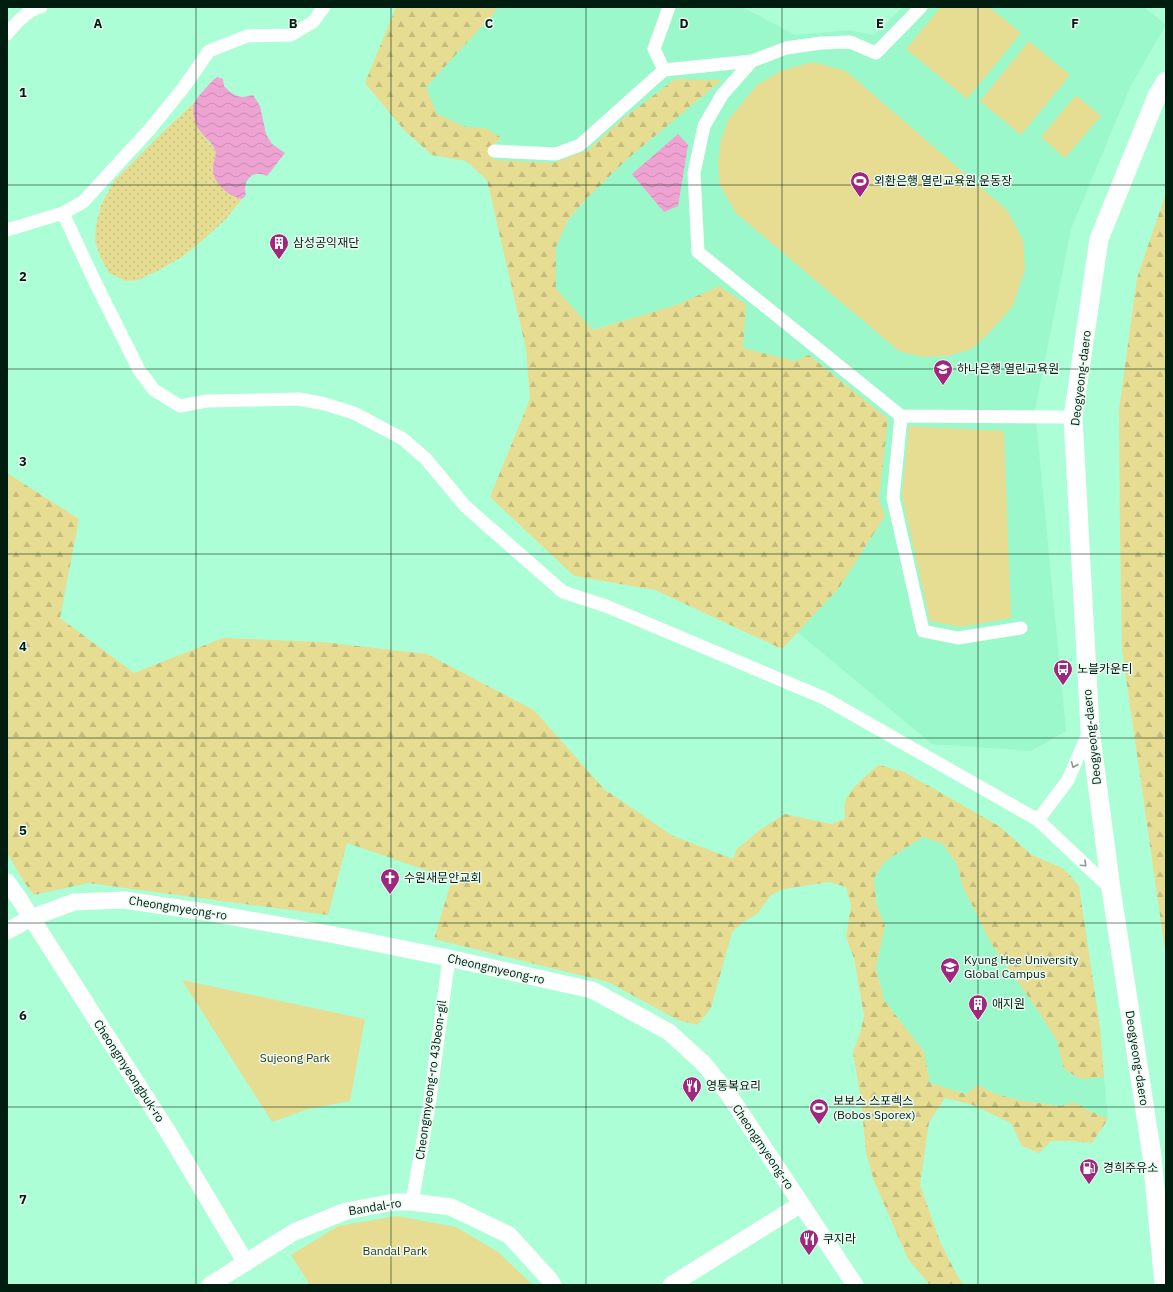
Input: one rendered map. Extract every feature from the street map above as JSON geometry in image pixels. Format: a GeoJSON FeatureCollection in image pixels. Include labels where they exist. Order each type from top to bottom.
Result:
{"type":"FeatureCollection","features":[{"type":"Feature","properties":{"kind":"main road","name":"Deogyeong-daero"},"geometry":{"type":"LineString","coordinates":[[1164,1285],[1152,1156],[1111,889],[1090,729],[1074,417],[1099,239],[1157,96],[1166,81]]}},
{"type":"Feature","properties":{"kind":"street"},"geometry":{"type":"LineString","coordinates":[[7,34],[18,21],[37,8],[41,7]]}},
{"type":"Feature","properties":{"kind":"street"},"geometry":{"type":"LineString","coordinates":[[7,230],[63,213],[83,202],[150,129],[184,87],[209,51],[247,36],[291,35],[313,22],[324,7]]}},
{"type":"Feature","properties":{"kind":"street"},"geometry":{"type":"LineString","coordinates":[[664,70],[654,49],[669,7]]}},
{"type":"Feature","properties":{"kind":"street"},"geometry":{"type":"LineString","coordinates":[[494,151],[556,154],[580,145],[664,70],[752,61],[786,48],[821,43],[850,42],[876,53],[921,7]]}},
{"type":"Feature","properties":{"kind":"street"},"geometry":{"type":"LineString","coordinates":[[752,61],[722,95],[704,126],[694,173],[698,252],[901,416],[1074,417]]}},
{"type":"Feature","properties":{"kind":"street"},"geometry":{"type":"LineString","coordinates":[[63,213],[94,280],[139,370],[154,390],[180,406],[208,401],[299,399],[325,404],[354,413],[366,419],[404,439],[426,459],[465,506],[563,592],[606,606],[824,698],[1038,820],[1111,889]]}},
{"type":"Feature","properties":{"kind":"street"},"geometry":{"type":"LineString","coordinates":[[901,416],[893,498],[923,631],[958,638],[1021,628]]}},
{"type":"Feature","properties":{"kind":"street"},"geometry":{"type":"LineString","coordinates":[[1038,820],[1068,780],[1090,729]]}},
{"type":"Feature","properties":{"kind":"street","name":"Cheongmyeongbuk-ro"},"geometry":{"type":"LineString","coordinates":[[7,882],[168,1132],[246,1263]]}},
{"type":"Feature","properties":{"kind":"street","name":"Cheongmyeong-ro"},"geometry":{"type":"LineString","coordinates":[[7,931],[31,918],[74,902],[124,900],[205,912],[336,935],[592,990],[669,1032],[702,1063],[727,1092],[855,1285]]}},
{"type":"Feature","properties":{"kind":"street","name":"Cheongmyeong-ro 43beon-gil"},"geometry":{"type":"LineString","coordinates":[[412,1202],[429,1106],[448,958]]}},
{"type":"Feature","properties":{"kind":"street","name":"Bandal-ro"},"geometry":{"type":"LineString","coordinates":[[210,1285],[294,1232],[346,1211],[395,1202],[412,1202],[451,1207],[509,1234],[553,1285]]}},
{"type":"Feature","properties":{"kind":"street"},"geometry":{"type":"LineString","coordinates":[[671,1285],[801,1204]]}},
{"type":"Feature","properties":{"kind":"shaded area","name":"하나은행 열린교육원"},"geometry":{"type":"Polygon","coordinates":[[[498,7],[742,7],[795,35],[849,30],[874,35],[903,7],[1144,7],[1166,25],[1131,85],[1071,229],[1035,410],[1066,731],[1031,751],[932,744],[797,632],[838,589],[794,362],[742,349],[679,304],[592,330],[555,290],[555,248],[568,220],[585,201],[494,160],[488,150],[501,139],[466,127],[437,114],[425,88],[498,7]]]}},
{"type":"Feature","properties":{"kind":"shaded area","name":"Kyung Hee University Global Campus"},"geometry":{"type":"Polygon","coordinates":[[[923,837],[943,844],[957,864],[963,887],[1057,1041],[1064,1069],[1080,1079],[1104,1077],[1108,1119],[1074,1102],[1061,1106],[1018,1100],[993,1093],[978,1085],[966,1094],[930,1083],[924,1052],[884,1000],[876,968],[885,926],[877,906],[874,880],[884,862],[923,837]]]}},
{"type":"Feature","properties":{"kind":"green space"},"geometry":{"type":"Polygon","coordinates":[[[396,7],[498,7],[426,87],[437,114],[466,127],[485,128],[502,138],[488,149],[494,160],[553,163],[588,150],[620,121],[675,79],[722,80],[625,161],[585,200],[568,220],[556,247],[556,289],[593,330],[679,304],[719,286],[746,304],[743,348],[795,361],[809,355],[888,419],[879,499],[885,516],[839,588],[782,649],[655,590],[574,576],[490,497],[530,399],[526,349],[487,180],[466,161],[432,155],[405,131],[365,83],[396,7]]]}},
{"type":"Feature","properties":{"kind":"green space"},"geometry":{"type":"Polygon","coordinates":[[[941,7],[989,7],[1021,33],[967,99],[906,49],[941,7]]]}},
{"type":"Feature","properties":{"kind":"green space"},"geometry":{"type":"Polygon","coordinates":[[[1029,41],[1070,75],[1021,135],[980,101],[1029,41]]]}},
{"type":"Feature","properties":{"kind":"green space","name":"외환은행 열린교육원 운동장"},"geometry":{"type":"Polygon","coordinates":[[[813,62],[846,71],[1007,210],[1023,240],[1025,269],[1013,306],[988,334],[972,349],[948,356],[922,357],[899,351],[736,213],[720,185],[718,164],[721,140],[728,120],[757,85],[783,70],[813,62]]]}},
{"type":"Feature","properties":{"kind":"green space"},"geometry":{"type":"Polygon","coordinates":[[[1076,95],[1101,116],[1065,158],[1041,137],[1076,95]]]}},
{"type":"Feature","properties":{"kind":"green space"},"geometry":{"type":"Polygon","coordinates":[[[195,102],[197,126],[214,148],[215,162],[213,169],[224,188],[231,194],[242,199],[225,220],[182,257],[138,280],[126,281],[109,273],[100,256],[95,241],[96,225],[101,205],[115,180],[195,102]]]}},
{"type":"Feature","properties":{"kind":"green space"},"geometry":{"type":"Polygon","coordinates":[[[1166,193],[1166,957],[1122,650],[1119,410],[1137,278],[1166,193]]]}},
{"type":"Feature","properties":{"kind":"green space"},"geometry":{"type":"Polygon","coordinates":[[[909,426],[1004,431],[1011,618],[961,627],[930,621],[902,496],[909,426]]]}},
{"type":"Feature","properties":{"kind":"green space"},"geometry":{"type":"Polygon","coordinates":[[[7,473],[79,519],[60,618],[134,673],[223,638],[323,642],[427,654],[534,710],[604,789],[673,836],[733,859],[737,849],[761,829],[785,814],[831,824],[845,819],[845,803],[850,793],[859,782],[879,765],[904,772],[999,826],[1032,855],[1064,869],[1079,886],[1100,1028],[1104,1077],[1080,1079],[1064,1069],[1057,1041],[1041,1015],[992,945],[963,887],[957,864],[943,844],[923,837],[884,862],[874,879],[877,906],[885,926],[876,968],[884,1000],[924,1052],[930,1083],[966,1094],[978,1085],[993,1093],[1018,1100],[1061,1106],[1074,1102],[1108,1119],[1092,1143],[1051,1141],[1039,1153],[1022,1146],[1011,1123],[973,1105],[945,1098],[929,1122],[920,1185],[941,1244],[958,1277],[964,1285],[930,1285],[908,1259],[874,1181],[866,1152],[861,1100],[853,1052],[864,1016],[854,958],[846,937],[851,905],[846,887],[829,882],[784,889],[771,895],[757,914],[743,922],[732,932],[711,1008],[697,1025],[678,1020],[608,982],[434,939],[452,879],[347,843],[328,915],[88,883],[34,895],[24,882],[7,853],[7,473]]]}},
{"type":"Feature","properties":{"kind":"green space","name":"Sujeong Park"},"geometry":{"type":"Polygon","coordinates":[[[182,980],[365,1019],[350,1101],[308,1109],[272,1122],[182,980]]]}},
{"type":"Feature","properties":{"kind":"green space","name":"Bandal Park"},"geometry":{"type":"Polygon","coordinates":[[[397,1216],[456,1227],[498,1252],[533,1285],[310,1285],[291,1255],[338,1226],[397,1216]]]}},
{"type":"Feature","properties":{"kind":"water"},"geometry":{"type":"Polygon","coordinates":[[[217,77],[223,79],[224,86],[237,96],[243,97],[253,95],[260,106],[266,134],[272,144],[285,153],[267,176],[257,174],[250,177],[246,185],[246,195],[242,199],[227,192],[215,179],[213,168],[216,155],[215,150],[198,128],[194,117],[193,109],[195,102],[217,77]]]}},
{"type":"Feature","properties":{"kind":"water"},"geometry":{"type":"Polygon","coordinates":[[[678,134],[688,145],[678,206],[664,212],[632,174],[678,134]]]}},
{"type":"Feature","properties":{"kind":"place","name":"외환은행 열린교육원 운동장"},"geometry":{"type":"Point","coordinates":[860,198]}},
{"type":"Feature","properties":{"kind":"place","name":"삼성공익재단"},"geometry":{"type":"Point","coordinates":[279,260]}},
{"type":"Feature","properties":{"kind":"place","name":"하나은행 열린교육원"},"geometry":{"type":"Point","coordinates":[943,386]}},
{"type":"Feature","properties":{"kind":"place","name":"노블카운티"},"geometry":{"type":"Point","coordinates":[1063,686]}},
{"type":"Feature","properties":{"kind":"place","name":"수원새문안교회"},"geometry":{"type":"Point","coordinates":[390,895]}},
{"type":"Feature","properties":{"kind":"place","name":"Kyung Hee University Global Campus"},"geometry":{"type":"Point","coordinates":[950,984]}},
{"type":"Feature","properties":{"kind":"place","name":"애지원"},"geometry":{"type":"Point","coordinates":[978,1021]}},
{"type":"Feature","properties":{"kind":"place","name":"영통복요리"},"geometry":{"type":"Point","coordinates":[692,1103]}},
{"type":"Feature","properties":{"kind":"place","name":"보보스 스포렉스 (Bobos Sporex)"},"geometry":{"type":"Point","coordinates":[819,1125]}},
{"type":"Feature","properties":{"kind":"place","name":"경희주유소"},"geometry":{"type":"Point","coordinates":[1089,1185]}},
{"type":"Feature","properties":{"kind":"place","name":"쿠지라"},"geometry":{"type":"Point","coordinates":[809,1256]}}]}
